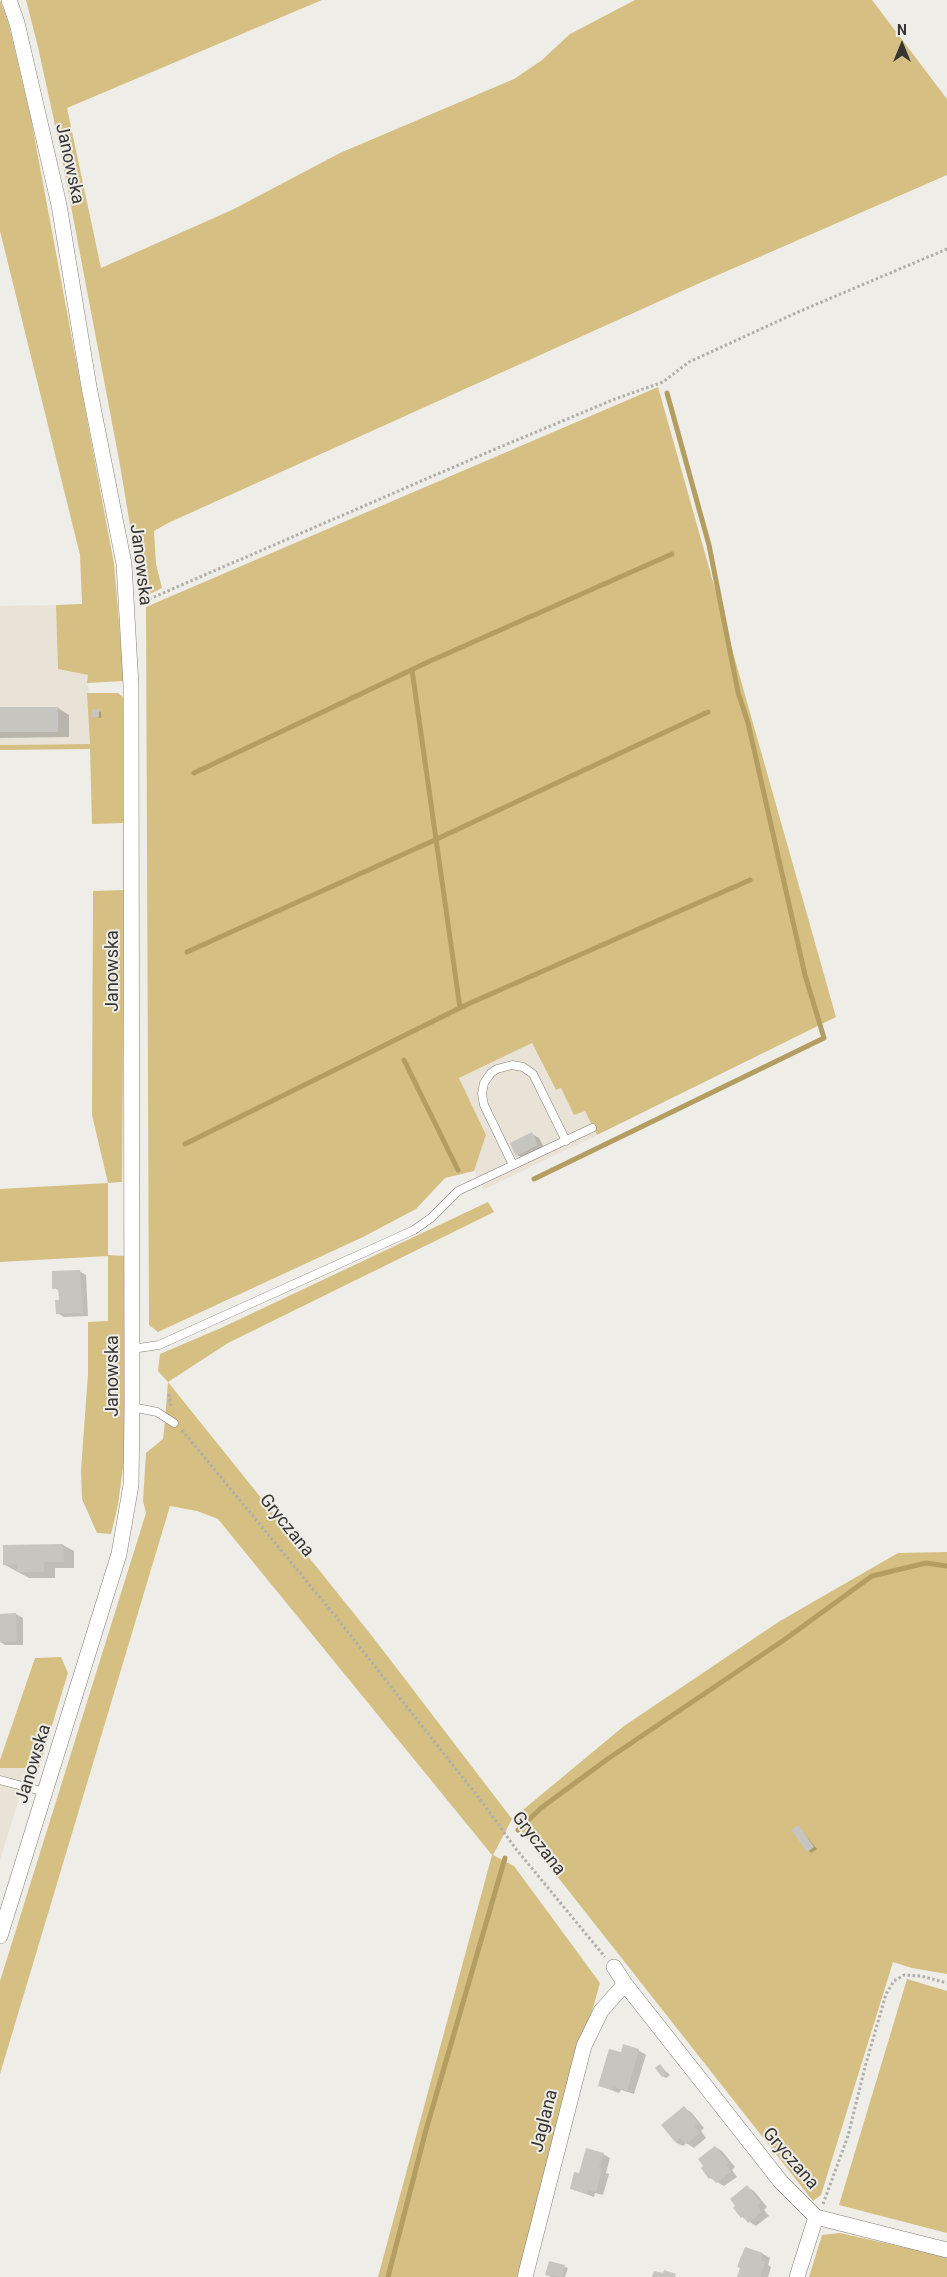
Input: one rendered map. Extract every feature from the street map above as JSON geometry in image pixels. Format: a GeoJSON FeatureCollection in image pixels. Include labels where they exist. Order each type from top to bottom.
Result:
{"type":"FeatureCollection","features":[{"type":"Feature","properties":{"kind":"street","name":"Janowska"},"geometry":{"type":"LineString","coordinates":[[0,1936],[119,1554],[131,1485],[132,1407],[131,678],[124,564],[89,387],[59,205],[18,23],[9,0]]}},
{"type":"Feature","properties":{"kind":"street","name":"Gryczana"},"geometry":{"type":"LineString","coordinates":[[614,1967],[625,1984],[781,2182],[816,2218],[947,2250]]}},
{"type":"Feature","properties":{"kind":"street","name":"Jaglana"},"geometry":{"type":"LineString","coordinates":[[525,2277],[584,2046],[602,2011],[625,1984]]}},
{"type":"Feature","properties":{"kind":"street"},"geometry":{"type":"LineString","coordinates":[[797,2277],[816,2218]]}},
{"type":"Feature","properties":{"kind":"lane"},"geometry":{"type":"LineString","coordinates":[[513,1165],[484,1105],[482,1094],[484,1083],[497,1069],[512,1065],[523,1068],[533,1074],[566,1140]]}},
{"type":"Feature","properties":{"kind":"lane"},"geometry":{"type":"LineString","coordinates":[[132,1349],[159,1346],[414,1230],[432,1218],[458,1192],[592,1128]]}},
{"type":"Feature","properties":{"kind":"lane"},"geometry":{"type":"LineString","coordinates":[[132,1407],[157,1412],[174,1423]]}},
{"type":"Feature","properties":{"kind":"lane"},"geometry":{"type":"LineString","coordinates":[[0,1780],[45,1792]]}},
{"type":"Feature","properties":{"kind":"path"},"geometry":{"type":"LineString","coordinates":[[126,604],[143,603],[484,454],[615,399],[663,382],[689,362],[798,312],[947,249]]}},
{"type":"Feature","properties":{"kind":"path","name":"Gryczana"},"geometry":{"type":"LineString","coordinates":[[174,1423],[188,1435],[330,1609],[482,1802],[516,1849],[614,1967]]}},
{"type":"Feature","properties":{"kind":"path"},"geometry":{"type":"LineString","coordinates":[[816,2218],[848,2136],[864,2067],[886,1994],[894,1981],[904,1975],[921,1976],[947,1983]]}},
{"type":"Feature","properties":{"kind":"shaded area"},"geometry":{"type":"Polygon","coordinates":[[[0,0],[9,25],[31,119],[114,564],[124,681],[87,683],[88,675],[58,669],[56,605],[82,604],[80,555],[0,231],[0,0]]]}},
{"type":"Feature","properties":{"kind":"shaded area"},"geometry":{"type":"Polygon","coordinates":[[[26,0],[322,0],[67,108],[101,268],[232,210],[340,153],[514,79],[542,60],[570,34],[635,0],[872,0],[947,99],[947,175],[702,282],[168,523],[154,531],[156,564],[162,588],[142,598],[120,465],[60,148],[26,0]]]}},
{"type":"Feature","properties":{"kind":"shaded area"},"geometry":{"type":"Polygon","coordinates":[[[658,387],[836,1017],[597,1135],[585,1111],[574,1115],[561,1088],[556,1090],[532,1043],[459,1078],[486,1135],[474,1171],[445,1178],[416,1209],[363,1237],[158,1332],[149,1325],[146,607],[658,387]]]}},
{"type":"Feature","properties":{"kind":"shaded area"},"geometry":{"type":"Polygon","coordinates":[[[56,605],[58,669],[88,675],[90,744],[0,745],[0,606],[56,605]]]}},
{"type":"Feature","properties":{"kind":"shaded area"},"geometry":{"type":"Polygon","coordinates":[[[87,693],[118,693],[123,697],[123,823],[92,824],[90,749],[0,750],[0,745],[90,744],[87,693]]]}},
{"type":"Feature","properties":{"kind":"shaded area"},"geometry":{"type":"Polygon","coordinates":[[[124,890],[122,1182],[108,1183],[92,1115],[93,891],[124,890]]]}},
{"type":"Feature","properties":{"kind":"shaded area"},"geometry":{"type":"Polygon","coordinates":[[[532,1043],[555,1090],[561,1088],[585,1110],[597,1135],[483,1190],[474,1171],[486,1135],[459,1078],[532,1043]]]}},
{"type":"Feature","properties":{"kind":"shaded area"},"geometry":{"type":"Polygon","coordinates":[[[108,1183],[108,1255],[124,1256],[125,1452],[118,1505],[111,1534],[97,1533],[82,1499],[81,1470],[88,1374],[88,1322],[108,1321],[108,1256],[0,1262],[0,1189],[108,1183]]]}},
{"type":"Feature","properties":{"kind":"shaded area"},"geometry":{"type":"Polygon","coordinates":[[[488,1202],[494,1212],[228,1343],[168,1382],[158,1371],[160,1354],[221,1328],[488,1202]]]}},
{"type":"Feature","properties":{"kind":"shaded area"},"geometry":{"type":"Polygon","coordinates":[[[168,1382],[372,1636],[512,1819],[493,1855],[514,1866],[600,1983],[517,2277],[378,2277],[492,1855],[218,1519],[197,1511],[170,1506],[0,2074],[0,1981],[146,1513],[143,1501],[146,1453],[163,1439],[168,1382]]]}},
{"type":"Feature","properties":{"kind":"shaded area"},"geometry":{"type":"Polygon","coordinates":[[[947,1552],[947,1974],[912,1968],[893,1962],[821,2195],[813,2201],[512,1819],[624,1726],[780,1621],[898,1553],[947,1552]]]}},
{"type":"Feature","properties":{"kind":"shaded area"},"geometry":{"type":"Polygon","coordinates":[[[61,1657],[68,1673],[39,1768],[0,1768],[0,1760],[35,1658],[61,1657]]]}},
{"type":"Feature","properties":{"kind":"shaded area"},"geometry":{"type":"Polygon","coordinates":[[[28,1767],[23,1786],[0,1860],[0,1768],[28,1767]]]}},
{"type":"Feature","properties":{"kind":"shaded area"},"geometry":{"type":"Polygon","coordinates":[[[907,1979],[947,1991],[947,2233],[839,2205],[907,1979]]]}},
{"type":"Feature","properties":{"kind":"shaded area"},"geometry":{"type":"Polygon","coordinates":[[[840,2233],[947,2257],[947,2277],[809,2277],[822,2235],[840,2233]]]}},
{"type":"Feature","properties":{"kind":"building"},"geometry":{"type":"Polygon","coordinates":[[[0,707],[58,707],[58,732],[0,732],[0,707]]]}},
{"type":"Feature","properties":{"kind":"building"},"geometry":{"type":"Polygon","coordinates":[[[92,709],[99,709],[99,717],[92,717],[92,709]]]}},
{"type":"Feature","properties":{"kind":"building"},"geometry":{"type":"Polygon","coordinates":[[[532,1132],[538,1145],[516,1156],[510,1143],[532,1132]]]}},
{"type":"Feature","properties":{"kind":"building"},"geometry":{"type":"Polygon","coordinates":[[[80,1270],[83,1313],[56,1314],[55,1300],[59,1300],[58,1288],[52,1289],[52,1271],[80,1270]]]}},
{"type":"Feature","properties":{"kind":"building"},"geometry":{"type":"Polygon","coordinates":[[[63,1544],[64,1562],[44,1562],[44,1572],[17,1572],[17,1565],[3,1565],[3,1545],[63,1544]]]}},
{"type":"Feature","properties":{"kind":"building"},"geometry":{"type":"Polygon","coordinates":[[[16,1613],[17,1641],[0,1642],[0,1614],[16,1613]]]}},
{"type":"Feature","properties":{"kind":"building"},"geometry":{"type":"Polygon","coordinates":[[[798,1825],[814,1847],[807,1852],[791,1830],[798,1825]]]}},
{"type":"Feature","properties":{"kind":"building"},"geometry":{"type":"Polygon","coordinates":[[[623,2044],[639,2049],[627,2091],[613,2087],[612,2090],[598,2086],[609,2049],[621,2052],[623,2044]]]}},
{"type":"Feature","properties":{"kind":"building"},"geometry":{"type":"Polygon","coordinates":[[[660,2064],[667,2073],[662,2077],[655,2068],[660,2064]]]}},
{"type":"Feature","properties":{"kind":"building"},"geometry":{"type":"Polygon","coordinates":[[[684,2106],[698,2123],[694,2126],[700,2133],[686,2144],[680,2138],[675,2142],[661,2125],[684,2106]]]}},
{"type":"Feature","properties":{"kind":"building"},"geometry":{"type":"Polygon","coordinates":[[[715,2146],[729,2163],[726,2165],[731,2172],[716,2183],[711,2177],[709,2179],[701,2168],[703,2166],[698,2159],[715,2146]]]}},
{"type":"Feature","properties":{"kind":"building"},"geometry":{"type":"Polygon","coordinates":[[[586,2148],[604,2153],[599,2168],[602,2169],[596,2192],[588,2190],[587,2194],[570,2189],[574,2172],[579,2173],[586,2148]]]}},
{"type":"Feature","properties":{"kind":"building"},"geometry":{"type":"Polygon","coordinates":[[[747,2185],[761,2203],[757,2205],[762,2212],[748,2223],[733,2208],[735,2206],[730,2199],[747,2185]]]}},
{"type":"Feature","properties":{"kind":"building"},"geometry":{"type":"Polygon","coordinates":[[[745,2247],[763,2253],[761,2261],[765,2262],[760,2277],[737,2277],[740,2268],[737,2267],[745,2247]]]}},
{"type":"Feature","properties":{"kind":"building"},"geometry":{"type":"Polygon","coordinates":[[[549,2261],[565,2265],[562,2277],[545,2275],[549,2261]]]}},
{"type":"Feature","properties":{"kind":"building"},"geometry":{"type":"Polygon","coordinates":[[[664,2270],[676,2274],[675,2277],[652,2277],[654,2271],[663,2273],[664,2270]]]}},
{"type":"Feature","properties":{"kind":"waterway"},"geometry":{"type":"LineString","coordinates":[[534,1179],[824,1038],[805,975],[748,723],[738,692],[709,545],[667,393]]}},
{"type":"Feature","properties":{"kind":"waterway"},"geometry":{"type":"LineString","coordinates":[[194,773],[428,662],[672,554]]}},
{"type":"Feature","properties":{"kind":"waterway"},"geometry":{"type":"LineString","coordinates":[[412,670],[460,1008]]}},
{"type":"Feature","properties":{"kind":"waterway"},"geometry":{"type":"LineString","coordinates":[[187,952],[437,839],[708,712]]}},
{"type":"Feature","properties":{"kind":"waterway"},"geometry":{"type":"LineString","coordinates":[[185,1144],[468,1004],[750,880]]}},
{"type":"Feature","properties":{"kind":"waterway"},"geometry":{"type":"LineString","coordinates":[[404,1060],[458,1170]]}},
{"type":"Feature","properties":{"kind":"waterway"},"geometry":{"type":"LineString","coordinates":[[518,1830],[541,1808],[609,1758],[784,1640],[872,1576],[926,1563],[947,1566]]}},
{"type":"Feature","properties":{"kind":"waterway"},"geometry":{"type":"LineString","coordinates":[[388,2277],[426,2130],[505,1858]]}}]}
